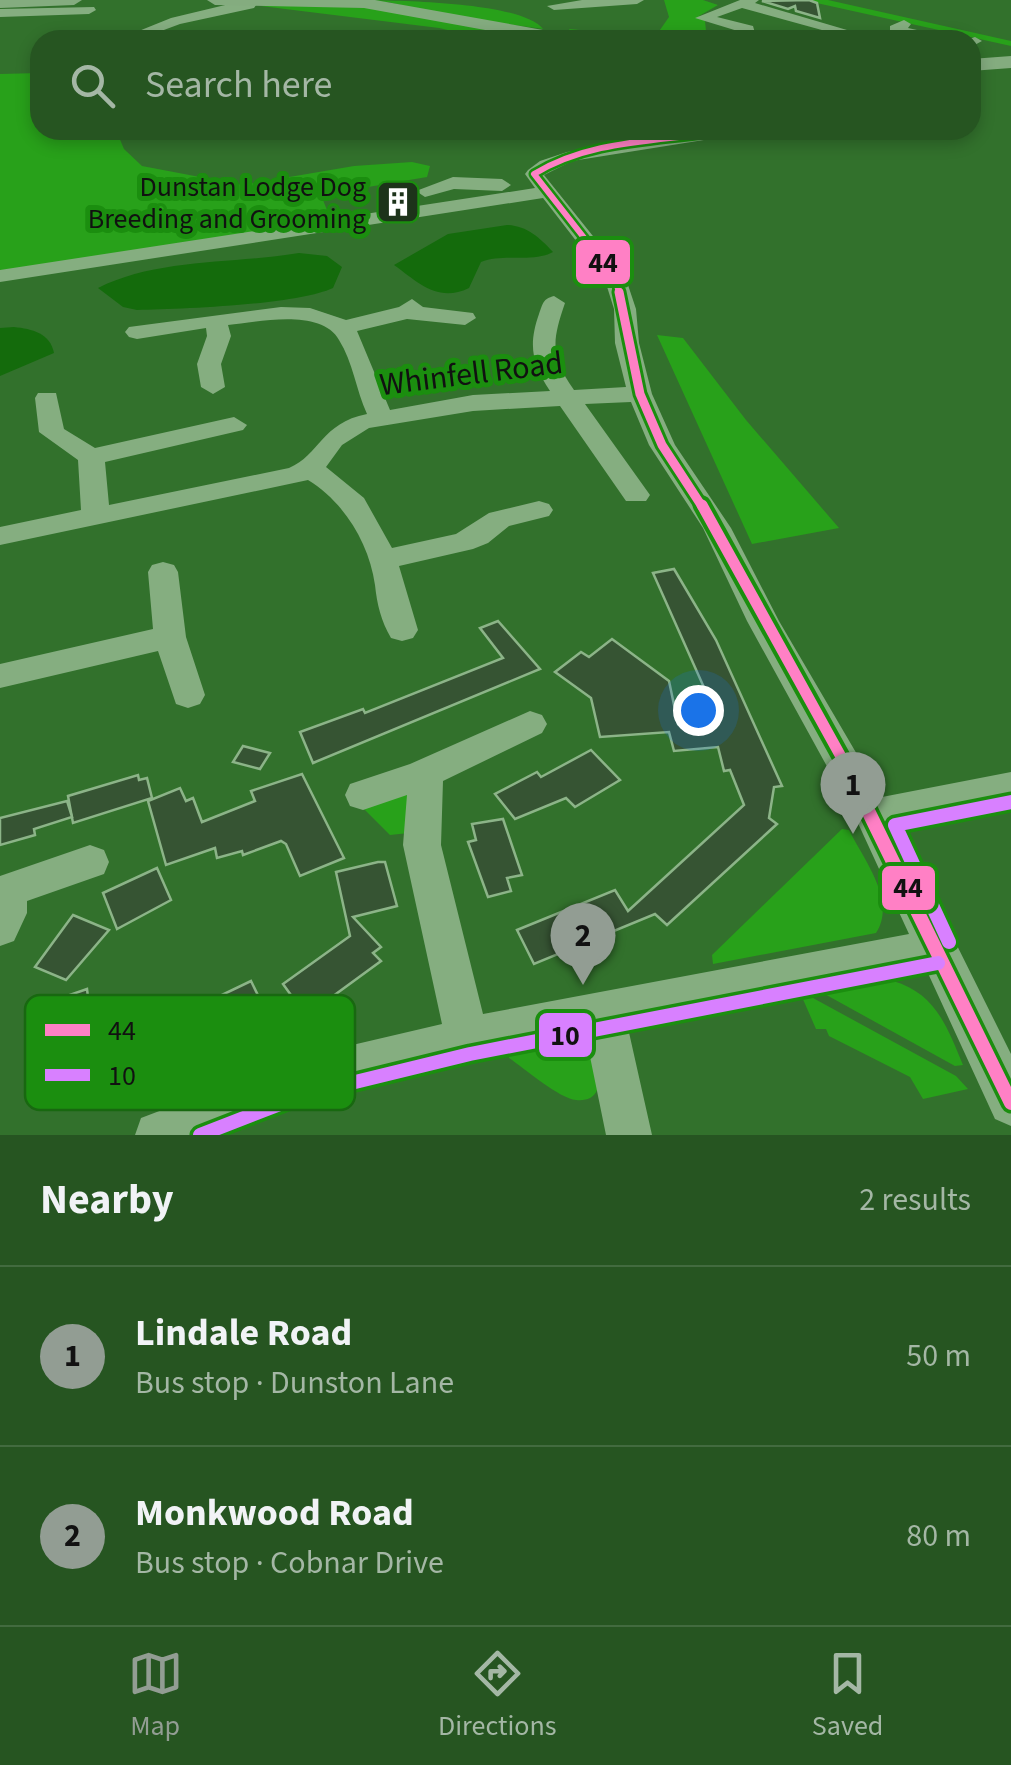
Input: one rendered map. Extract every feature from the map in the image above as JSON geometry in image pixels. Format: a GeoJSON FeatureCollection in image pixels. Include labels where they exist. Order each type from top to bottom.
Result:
{"type":"FeatureCollection","features":[{"type":"Feature","properties":{"kind":"main road"},"geometry":{"type":"LineString","coordinates":[[215,0],[364,3],[515,30]]}},
{"type":"Feature","properties":{"kind":"main road"},"geometry":{"type":"LineString","coordinates":[[0,2],[82,5]]}},
{"type":"Feature","properties":{"kind":"main road"},"geometry":{"type":"LineString","coordinates":[[981,64],[1011,62]]}},
{"type":"Feature","properties":{"kind":"street"},"geometry":{"type":"LineString","coordinates":[[556,30],[560,27],[551,3],[617,13],[637,0]]}},
{"type":"Feature","properties":{"kind":"street"},"geometry":{"type":"LineString","coordinates":[[762,0],[788,15],[819,17],[864,28],[860,30]]}},
{"type":"Feature","properties":{"kind":"street"},"geometry":{"type":"LineString","coordinates":[[151,30],[249,5],[252,1]]}},
{"type":"Feature","properties":{"kind":"street"},"geometry":{"type":"LineString","coordinates":[[748,30],[702,18],[747,2],[848,30]]}},
{"type":"Feature","properties":{"kind":"street"},"geometry":{"type":"LineString","coordinates":[[0,13],[82,5]]}},
{"type":"Feature","properties":{"kind":"street"},"geometry":{"type":"LineString","coordinates":[[819,17],[836,10]]}},
{"type":"Feature","properties":{"kind":"street"},"geometry":{"type":"LineString","coordinates":[[672,140],[546,162],[534,174],[614,276],[625,309],[627,344],[640,394],[662,445],[717,528],[763,620],[873,814],[1011,1103]]}},
{"type":"Feature","properties":{"kind":"street"},"geometry":{"type":"LineString","coordinates":[[425,190],[453,183],[544,188]]}},
{"type":"Feature","properties":{"kind":"street"},"geometry":{"type":"LineString","coordinates":[[0,276],[544,188]]}},
{"type":"Feature","properties":{"kind":"street"},"geometry":{"type":"LineString","coordinates":[[554,303],[541,340],[542,352],[564,396],[636,495]]}},
{"type":"Feature","properties":{"kind":"street"},"geometry":{"type":"LineString","coordinates":[[344,327],[410,309],[465,318]]}},
{"type":"Feature","properties":{"kind":"street"},"geometry":{"type":"LineString","coordinates":[[137,332],[190,326],[218,329],[292,312],[324,314],[344,327],[381,418]]}},
{"type":"Feature","properties":{"kind":"street"},"geometry":{"type":"LineString","coordinates":[[213,386],[209,364],[218,329]]}},
{"type":"Feature","properties":{"kind":"street","name":"Whinfell Road"},"geometry":{"type":"LineString","coordinates":[[310,469],[346,430],[381,418],[473,403],[640,394]]}},
{"type":"Feature","properties":{"kind":"street"},"geometry":{"type":"LineString","coordinates":[[47,398],[52,432],[92,456],[234,425]]}},
{"type":"Feature","properties":{"kind":"street"},"geometry":{"type":"LineString","coordinates":[[92,456],[96,515]]}},
{"type":"Feature","properties":{"kind":"street"},"geometry":{"type":"LineString","coordinates":[[0,536],[284,478],[310,469],[351,496],[386,572],[390,598],[402,630]]}},
{"type":"Feature","properties":{"kind":"street"},"geometry":{"type":"LineString","coordinates":[[386,572],[414,554],[478,536],[499,519],[539,510]]}},
{"type":"Feature","properties":{"kind":"street"},"geometry":{"type":"LineString","coordinates":[[0,676],[174,651],[163,572]]}},
{"type":"Feature","properties":{"kind":"street"},"geometry":{"type":"LineString","coordinates":[[363,795],[423,774],[530,724]]}},
{"type":"Feature","properties":{"kind":"street"},"geometry":{"type":"LineString","coordinates":[[423,774],[428,790],[421,820],[422,845],[468,1039]]}},
{"type":"Feature","properties":{"kind":"street"},"geometry":{"type":"LineString","coordinates":[[873,814],[1011,787]]}},
{"type":"Feature","properties":{"kind":"street"},"geometry":{"type":"LineString","coordinates":[[2,904],[90,862]]}},
{"type":"Feature","properties":{"kind":"street"},"geometry":{"type":"LineString","coordinates":[[355,1067],[468,1039],[935,948]]}},
{"type":"Feature","properties":{"kind":"street"},"geometry":{"type":"LineString","coordinates":[[602,1013],[629,1135]]}},
{"type":"Feature","properties":{"kind":"street"},"geometry":{"type":"LineString","coordinates":[[158,1135],[223,1110]]}},
{"type":"Feature","properties":{"kind":"shaded area"},"geometry":{"type":"Polygon","coordinates":[[[338,0],[417,2],[480,7],[529,19],[543,29],[453,17],[388,2],[338,0]]]}},
{"type":"Feature","properties":{"kind":"shaded area"},"geometry":{"type":"Polygon","coordinates":[[[664,0],[703,0],[718,5],[699,16],[705,21],[706,30],[660,30],[669,17],[664,0]]]}},
{"type":"Feature","properties":{"kind":"shaded area"},"geometry":{"type":"Polygon","coordinates":[[[803,0],[828,0],[962,30],[939,30],[803,0]]]}},
{"type":"Feature","properties":{"kind":"shaded area"},"geometry":{"type":"Polygon","coordinates":[[[270,3],[389,9],[500,30],[448,30],[261,6],[270,3]]]}},
{"type":"Feature","properties":{"kind":"shaded area"},"geometry":{"type":"Polygon","coordinates":[[[981,34],[1011,41],[1011,46],[981,39],[981,34]]]}},
{"type":"Feature","properties":{"kind":"shaded area"},"geometry":{"type":"Polygon","coordinates":[[[30,73],[30,140],[120,140],[142,166],[242,185],[354,166],[412,162],[430,166],[427,177],[321,195],[335,230],[0,275],[0,74],[30,73]]]}},
{"type":"Feature","properties":{"kind":"shaded area"},"geometry":{"type":"Polygon","coordinates":[[[507,225],[532,233],[553,252],[481,262],[469,288],[448,293],[429,289],[394,265],[448,234],[507,225]]]}},
{"type":"Feature","properties":{"kind":"shaded area"},"geometry":{"type":"Polygon","coordinates":[[[299,253],[327,256],[342,267],[333,288],[267,302],[137,310],[123,307],[98,288],[145,271],[299,253]]]}},
{"type":"Feature","properties":{"kind":"shaded area"},"geometry":{"type":"Polygon","coordinates":[[[14,327],[44,337],[54,353],[0,376],[0,328],[14,327]]]}},
{"type":"Feature","properties":{"kind":"shaded area"},"geometry":{"type":"Polygon","coordinates":[[[657,335],[683,338],[746,420],[839,528],[752,544],[657,335]]]}},
{"type":"Feature","properties":{"kind":"shaded area"},"geometry":{"type":"Polygon","coordinates":[[[407,788],[409,833],[390,835],[364,809],[407,788]]]}},
{"type":"Feature","properties":{"kind":"shaded area"},"geometry":{"type":"Polygon","coordinates":[[[842,829],[849,830],[881,894],[883,908],[876,933],[713,964],[712,955],[842,829]]]}},
{"type":"Feature","properties":{"kind":"shaded area"},"geometry":{"type":"Polygon","coordinates":[[[893,981],[919,994],[938,1013],[963,1065],[955,1066],[821,992],[893,981]]]}},
{"type":"Feature","properties":{"kind":"shaded area"},"geometry":{"type":"Polygon","coordinates":[[[802,997],[813,998],[956,1076],[968,1089],[923,1099],[910,1077],[829,1036],[826,1029],[816,1029],[802,997]]]}},
{"type":"Feature","properties":{"kind":"shaded area"},"geometry":{"type":"Polygon","coordinates":[[[571,1040],[588,1053],[598,1074],[595,1093],[588,1099],[576,1100],[561,1094],[509,1058],[514,1050],[571,1040]]]}},
{"type":"Feature","properties":{"kind":"building"},"geometry":{"type":"Polygon","coordinates":[[[762,1],[817,3],[820,18],[796,11],[795,6],[788,9],[762,1]]]}},
{"type":"Feature","properties":{"kind":"building"},"geometry":{"type":"Polygon","coordinates":[[[674,569],[716,640],[782,786],[774,787],[769,818],[777,824],[667,925],[655,914],[534,964],[517,930],[615,890],[628,911],[744,805],[730,770],[724,771],[718,747],[674,751],[669,732],[600,737],[591,698],[555,672],[581,652],[589,657],[612,639],[669,681],[678,724],[718,719],[653,573],[674,569]]]}},
{"type":"Feature","properties":{"kind":"building"},"geometry":{"type":"Polygon","coordinates":[[[498,621],[540,669],[313,763],[300,732],[363,709],[365,713],[503,658],[480,628],[498,621]]]}},
{"type":"Feature","properties":{"kind":"building"},"geometry":{"type":"Polygon","coordinates":[[[243,746],[270,753],[260,769],[233,762],[243,746]]]}},
{"type":"Feature","properties":{"kind":"building"},"geometry":{"type":"Polygon","coordinates":[[[591,750],[620,780],[575,807],[566,798],[515,819],[495,794],[537,772],[541,777],[591,750]]]}},
{"type":"Feature","properties":{"kind":"building"},"geometry":{"type":"Polygon","coordinates":[[[302,774],[344,858],[300,876],[281,841],[243,855],[242,851],[217,858],[215,848],[166,865],[148,801],[180,788],[186,801],[193,798],[202,822],[255,801],[251,791],[302,774]]]}},
{"type":"Feature","properties":{"kind":"building"},"geometry":{"type":"Polygon","coordinates":[[[138,775],[139,780],[147,778],[152,798],[73,823],[68,796],[138,775]]]}},
{"type":"Feature","properties":{"kind":"building"},"geometry":{"type":"Polygon","coordinates":[[[67,801],[72,817],[34,829],[35,835],[0,845],[0,818],[67,801]]]}},
{"type":"Feature","properties":{"kind":"building"},"geometry":{"type":"Polygon","coordinates":[[[503,819],[522,875],[507,878],[511,891],[488,897],[468,842],[476,840],[472,824],[503,819]]]}},
{"type":"Feature","properties":{"kind":"building"},"geometry":{"type":"Polygon","coordinates":[[[385,862],[397,906],[353,917],[381,947],[373,953],[381,961],[335,995],[291,995],[283,984],[350,936],[336,872],[385,862]]]}},
{"type":"Feature","properties":{"kind":"building"},"geometry":{"type":"Polygon","coordinates":[[[157,868],[171,900],[117,929],[103,893],[157,868]]]}},
{"type":"Feature","properties":{"kind":"building"},"geometry":{"type":"Polygon","coordinates":[[[73,915],[109,930],[66,980],[35,967],[73,915]]]}},
{"type":"Feature","properties":{"kind":"building"},"geometry":{"type":"Polygon","coordinates":[[[251,981],[258,995],[222,995],[251,981]]]}},
{"type":"Feature","properties":{"kind":"transit line","name":"44"},"geometry":{"type":"LineString","coordinates":[[653,140],[576,154],[534,174],[614,276],[625,309],[627,343],[640,394],[662,445],[717,528],[763,621],[873,814],[1011,1103]]}},
{"type":"Feature","properties":{"kind":"transit line","name":"10"},"geometry":{"type":"LineString","coordinates":[[949,942],[895,825],[1011,802]]}},
{"type":"Feature","properties":{"kind":"transit line","name":"10"},"geometry":{"type":"LineString","coordinates":[[355,1082],[470,1054],[938,963]]}},
{"type":"Feature","properties":{"kind":"transit line","name":"10"},"geometry":{"type":"LineString","coordinates":[[200,1135],[265,1110]]}},
{"type":"Feature","properties":{"kind":"place","name":"Dunstan Lodge Dog Breeding and Grooming"},"geometry":{"type":"Point","coordinates":[398,202]}},
{"type":"Feature","properties":{"kind":"place","name":"Lindale Road"},"geometry":{"type":"Point","coordinates":[853,834]}},
{"type":"Feature","properties":{"kind":"place","name":"Monkwood Road"},"geometry":{"type":"Point","coordinates":[583,985]}}]}
